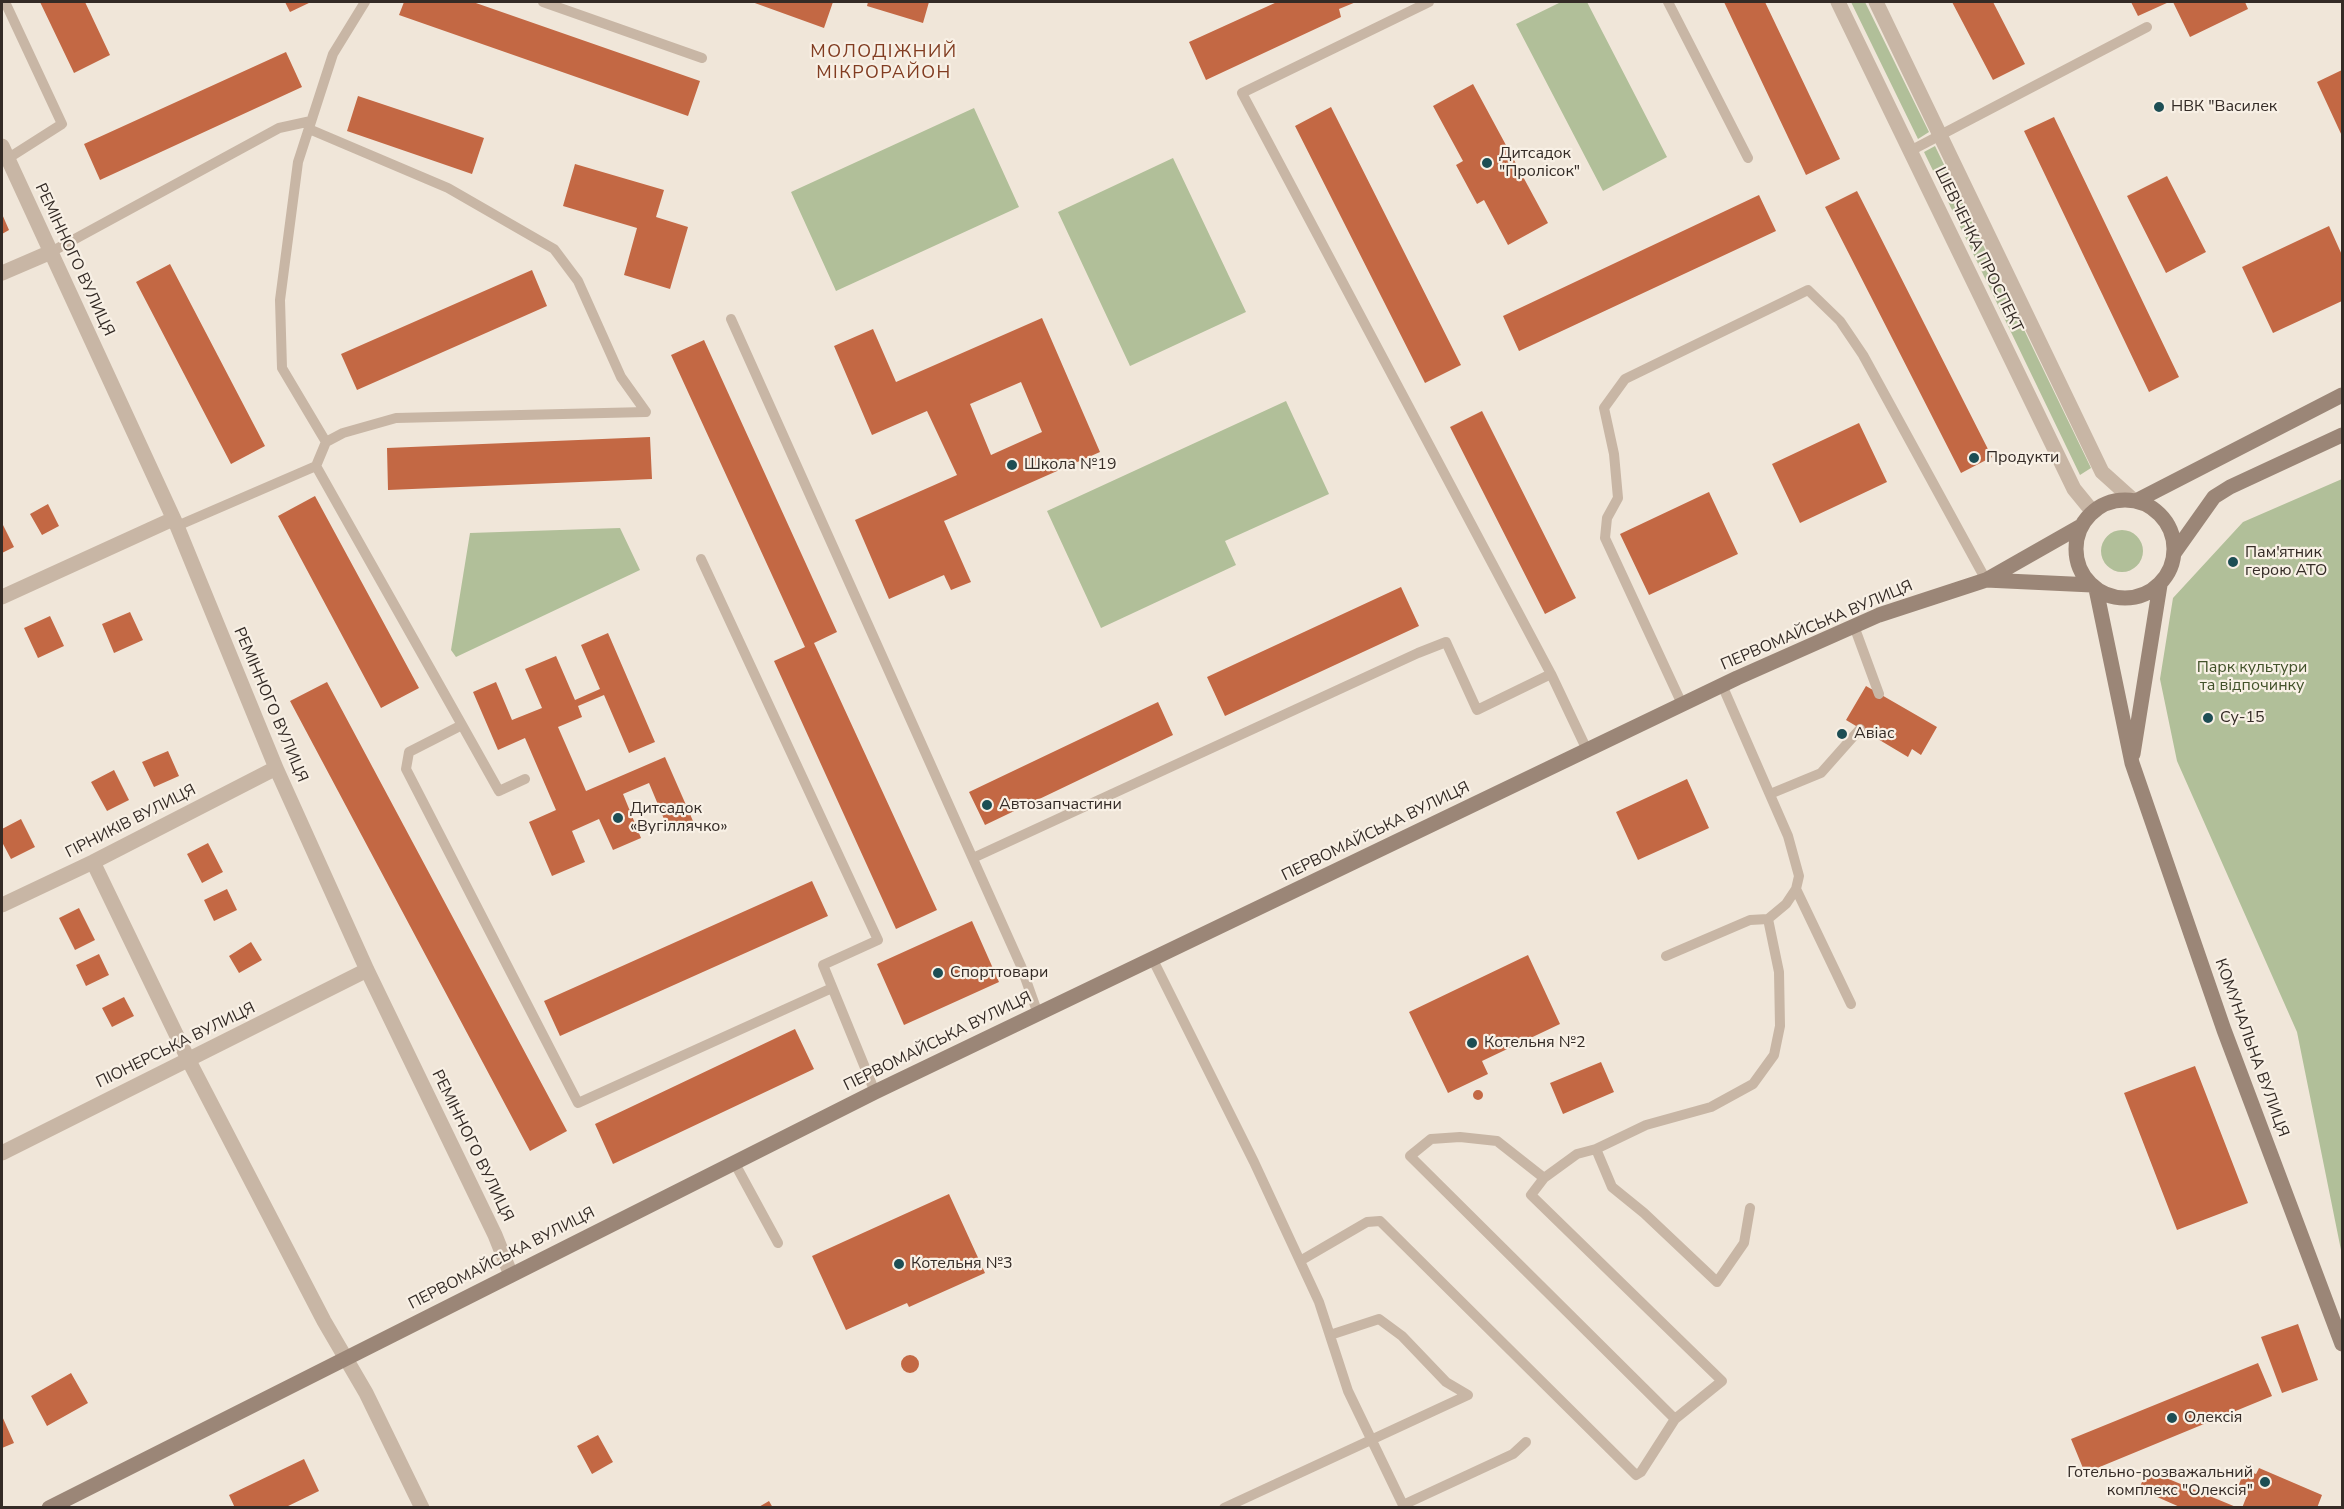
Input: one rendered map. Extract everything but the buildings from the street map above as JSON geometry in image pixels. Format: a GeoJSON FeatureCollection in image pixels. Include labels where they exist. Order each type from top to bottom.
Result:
{"type":"FeatureCollection","features":[{"type":"Feature","properties":{"kind":"main road"},"geometry":{"type":"LineString","coordinates":[[2135,500],[2343,395]]}},
{"type":"Feature","properties":{"kind":"main road"},"geometry":{"type":"LineString","coordinates":[[2175,552],[2214,497],[2230,487],[2343,435]]}},
{"type":"Feature","properties":{"kind":"main road"},"geometry":{"type":"LineString","coordinates":[[2113,500],[2135,500],[2158,511],[2171,529],[2175,552],[2171,570],[2160,585],[2145,594],[2127,599],[2111,596],[2094,587],[2084,577],[2077,562],[2076,544],[2080,526],[2092,511],[2113,500]]}},
{"type":"Feature","properties":{"kind":"main road","name":"ПЕРВОМАЙСЬКА ВУЛИЦЯ"},"geometry":{"type":"LineString","coordinates":[[49,1508],[875,1092],[1722,685],[1854,626],[1949,590],[1986,580],[2080,526]]}},
{"type":"Feature","properties":{"kind":"main road","name":"ПЕРВОМАЙСЬКА ВУЛИЦЯ"},"geometry":{"type":"LineString","coordinates":[[1986,580],[2094,587]]}},
{"type":"Feature","properties":{"kind":"main road","name":"КОМУНАЛЬНА ВУЛИЦЯ"},"geometry":{"type":"LineString","coordinates":[[2132,763],[2160,585]]}},
{"type":"Feature","properties":{"kind":"main road","name":"КОМУНАЛЬНА ВУЛИЦЯ"},"geometry":{"type":"LineString","coordinates":[[2094,587],[2132,763],[2224,1030],[2343,1344]]}},
{"type":"Feature","properties":{"kind":"street","name":"ШЕВЧЕНКА ПРОСПЕКТ"},"geometry":{"type":"LineString","coordinates":[[1838,2],[2074,489],[2092,511]]}},
{"type":"Feature","properties":{"kind":"street","name":"ШЕВЧЕНКА ПРОСПЕКТ"},"geometry":{"type":"LineString","coordinates":[[1876,2],[2102,472],[2135,500]]}},
{"type":"Feature","properties":{"kind":"street","name":"РЕМІННОГО ВУЛИЦЯ"},"geometry":{"type":"LineString","coordinates":[[4,152],[175,523],[276,768],[367,970],[495,1236],[511,1275]]}},
{"type":"Feature","properties":{"kind":"street"},"geometry":{"type":"LineString","coordinates":[[2,273],[51,252]]}},
{"type":"Feature","properties":{"kind":"street"},"geometry":{"type":"LineString","coordinates":[[2,597],[175,523]]}},
{"type":"Feature","properties":{"kind":"street","name":"ГІРНИКІВ ВУЛИЦЯ"},"geometry":{"type":"LineString","coordinates":[[2,905],[93,862],[276,768]]}},
{"type":"Feature","properties":{"kind":"street"},"geometry":{"type":"LineString","coordinates":[[93,862],[189,1061],[345,1358],[366,1393],[422,1508]]}},
{"type":"Feature","properties":{"kind":"street","name":"ПІОНЕРСЬКА ВУЛИЦЯ"},"geometry":{"type":"LineString","coordinates":[[2,1153],[367,970]]}},
{"type":"Feature","properties":{"kind":"lane"},"geometry":{"type":"LineString","coordinates":[[4,152],[62,124],[5,2]]}},
{"type":"Feature","properties":{"kind":"lane"},"geometry":{"type":"LineString","coordinates":[[326,442],[282,368],[280,300],[298,162],[333,54],[365,2]]}},
{"type":"Feature","properties":{"kind":"lane"},"geometry":{"type":"LineString","coordinates":[[543,2],[702,58]]}},
{"type":"Feature","properties":{"kind":"lane"},"geometry":{"type":"LineString","coordinates":[[1429,2],[1242,93],[1551,674],[1587,750]]}},
{"type":"Feature","properties":{"kind":"lane"},"geometry":{"type":"LineString","coordinates":[[1668,2],[1748,159]]}},
{"type":"Feature","properties":{"kind":"lane"},"geometry":{"type":"LineString","coordinates":[[1910,151],[2147,27]]}},
{"type":"Feature","properties":{"kind":"lane"},"geometry":{"type":"LineString","coordinates":[[51,252],[279,128],[310,125],[448,188],[554,249],[578,281],[621,377],[646,412],[396,418],[343,433],[326,442],[316,466],[175,523]]}},
{"type":"Feature","properties":{"kind":"lane"},"geometry":{"type":"LineString","coordinates":[[1683,704],[1605,538],[1607,518],[1618,498],[1614,454],[1604,408],[1625,379],[1808,290],[1840,321],[1863,355],[1986,580]]}},
{"type":"Feature","properties":{"kind":"lane"},"geometry":{"type":"LineString","coordinates":[[730,319],[1021,966],[1038,1014]]}},
{"type":"Feature","properties":{"kind":"lane"},"geometry":{"type":"LineString","coordinates":[[316,466],[499,791],[525,779]]}},
{"type":"Feature","properties":{"kind":"lane"},"geometry":{"type":"LineString","coordinates":[[701,559],[878,940],[823,965],[875,1092]]}},
{"type":"Feature","properties":{"kind":"lane"},"geometry":{"type":"LineString","coordinates":[[1854,626],[1880,694]]}},
{"type":"Feature","properties":{"kind":"lane"},"geometry":{"type":"LineString","coordinates":[[973,858],[1446,642],[1477,710],[1551,674]]}},
{"type":"Feature","properties":{"kind":"lane"},"geometry":{"type":"LineString","coordinates":[[1666,956],[1750,920],[1768,919],[1786,904],[1796,889],[1799,876],[1788,836],[1722,685]]}},
{"type":"Feature","properties":{"kind":"lane"},"geometry":{"type":"LineString","coordinates":[[462,725],[409,752],[406,770],[578,1102],[832,988]]}},
{"type":"Feature","properties":{"kind":"lane"},"geometry":{"type":"LineString","coordinates":[[1770,794],[1821,773],[1860,729]]}},
{"type":"Feature","properties":{"kind":"lane"},"geometry":{"type":"LineString","coordinates":[[1796,889],[1851,1004]]}},
{"type":"Feature","properties":{"kind":"lane"},"geometry":{"type":"LineString","coordinates":[[1300,1261],[1367,1222],[1380,1221],[1636,1475],[1641,1472],[1675,1419],[1722,1381],[1532,1195],[1544,1178],[1577,1154],[1596,1149],[1646,1125],[1711,1107],[1753,1084],[1774,1056],[1780,1026],[1779,972],[1768,919]]}},
{"type":"Feature","properties":{"kind":"lane"},"geometry":{"type":"LineString","coordinates":[[1153,960],[1254,1162],[1319,1302],[1348,1391],[1402,1507],[1513,1454],[1526,1442]]}},
{"type":"Feature","properties":{"kind":"lane"},"geometry":{"type":"LineString","coordinates":[[1544,1178],[1497,1142],[1460,1137],[1431,1139],[1410,1156],[1675,1419]]}},
{"type":"Feature","properties":{"kind":"lane"},"geometry":{"type":"LineString","coordinates":[[1596,1149],[1612,1187],[1644,1213],[1717,1282],[1744,1243],[1750,1208]]}},
{"type":"Feature","properties":{"kind":"lane"},"geometry":{"type":"LineString","coordinates":[[734,1162],[778,1242]]}},
{"type":"Feature","properties":{"kind":"lane"},"geometry":{"type":"LineString","coordinates":[[1224,1508],[1468,1395],[1446,1382],[1402,1336],[1379,1319],[1330,1335]]}},
{"type":"Feature","properties":{"kind":"lane"},"geometry":{"type":"LineString","coordinates":[[1248,1497],[1253,1508]]}},
{"type":"Feature","properties":{"kind":"green space"},"geometry":{"type":"Polygon","coordinates":[[[1561,2],[1587,2],[1667,157],[1603,191],[1516,24],[1561,2]]]}},
{"type":"Feature","properties":{"kind":"green space"},"geometry":{"type":"Polygon","coordinates":[[[1851,2],[1865,2],[1929,132],[1918,139],[1851,2]]]}},
{"type":"Feature","properties":{"kind":"green space"},"geometry":{"type":"Polygon","coordinates":[[[974,108],[1019,207],[836,291],[791,192],[974,108]]]}},
{"type":"Feature","properties":{"kind":"green space"},"geometry":{"type":"Polygon","coordinates":[[[1935,146],[2091,468],[2080,475],[1924,152],[1935,146]]]}},
{"type":"Feature","properties":{"kind":"green space"},"geometry":{"type":"Polygon","coordinates":[[[1173,158],[1246,312],[1130,366],[1058,212],[1173,158]]]}},
{"type":"Feature","properties":{"kind":"green space"},"geometry":{"type":"Polygon","coordinates":[[[1286,401],[1329,494],[1225,541],[1236,565],[1101,628],[1047,511],[1286,401]]]}},
{"type":"Feature","properties":{"kind":"green space","name":"Парк культури та відпочинку"},"geometry":{"type":"Polygon","coordinates":[[[2342,479],[2342,1255],[2297,1032],[2177,761],[2160,679],[2173,598],[2243,522],[2342,479]]]}},
{"type":"Feature","properties":{"kind":"green space"},"geometry":{"type":"Polygon","coordinates":[[[620,528],[640,570],[456,657],[451,650],[470,533],[620,528]]]}},
{"type":"Feature","properties":{"kind":"green space"},"geometry":{"type":"Polygon","coordinates":[[[2122,530],[2137,536],[2143,551],[2137,566],[2122,572],[2107,566],[2101,551],[2107,536],[2122,530]]]}},
{"type":"Feature","properties":{"kind":"place","name":"НВК \"Василек"},"geometry":{"type":"Point","coordinates":[2159,107]}},
{"type":"Feature","properties":{"kind":"place","name":"Дитсадок \"Пролісок\""},"geometry":{"type":"Point","coordinates":[1487,163]}},
{"type":"Feature","properties":{"kind":"place","name":"Продукти"},"geometry":{"type":"Point","coordinates":[1974,458]}},
{"type":"Feature","properties":{"kind":"place","name":"Школа №19"},"geometry":{"type":"Point","coordinates":[1012,465]}},
{"type":"Feature","properties":{"kind":"place","name":"Пам'ятник герою АТО"},"geometry":{"type":"Point","coordinates":[2233,562]}},
{"type":"Feature","properties":{"kind":"place","name":"Су-15"},"geometry":{"type":"Point","coordinates":[2208,718]}},
{"type":"Feature","properties":{"kind":"place","name":"Авіас"},"geometry":{"type":"Point","coordinates":[1842,734]}},
{"type":"Feature","properties":{"kind":"place","name":"Автозапчастини"},"geometry":{"type":"Point","coordinates":[987,805]}},
{"type":"Feature","properties":{"kind":"place","name":"Дитсадок «Вугіллячко»"},"geometry":{"type":"Point","coordinates":[618,818]}},
{"type":"Feature","properties":{"kind":"place","name":"Спорттовари"},"geometry":{"type":"Point","coordinates":[938,973]}},
{"type":"Feature","properties":{"kind":"place","name":"Котельня №2"},"geometry":{"type":"Point","coordinates":[1472,1043]}},
{"type":"Feature","properties":{"kind":"place","name":"Котельня №3"},"geometry":{"type":"Point","coordinates":[899,1264]}},
{"type":"Feature","properties":{"kind":"place","name":"Олексія"},"geometry":{"type":"Point","coordinates":[2172,1418]}},
{"type":"Feature","properties":{"kind":"place","name":"Готельно-розважальний комплекс \"Олексія\""},"geometry":{"type":"Point","coordinates":[2265,1482]}},
{"type":"Feature","properties":{"kind":"district","name":"МОЛОДІЖНИЙ МІКРОРАЙОН"},"geometry":{"type":"Point","coordinates":[884,63]}}]}
